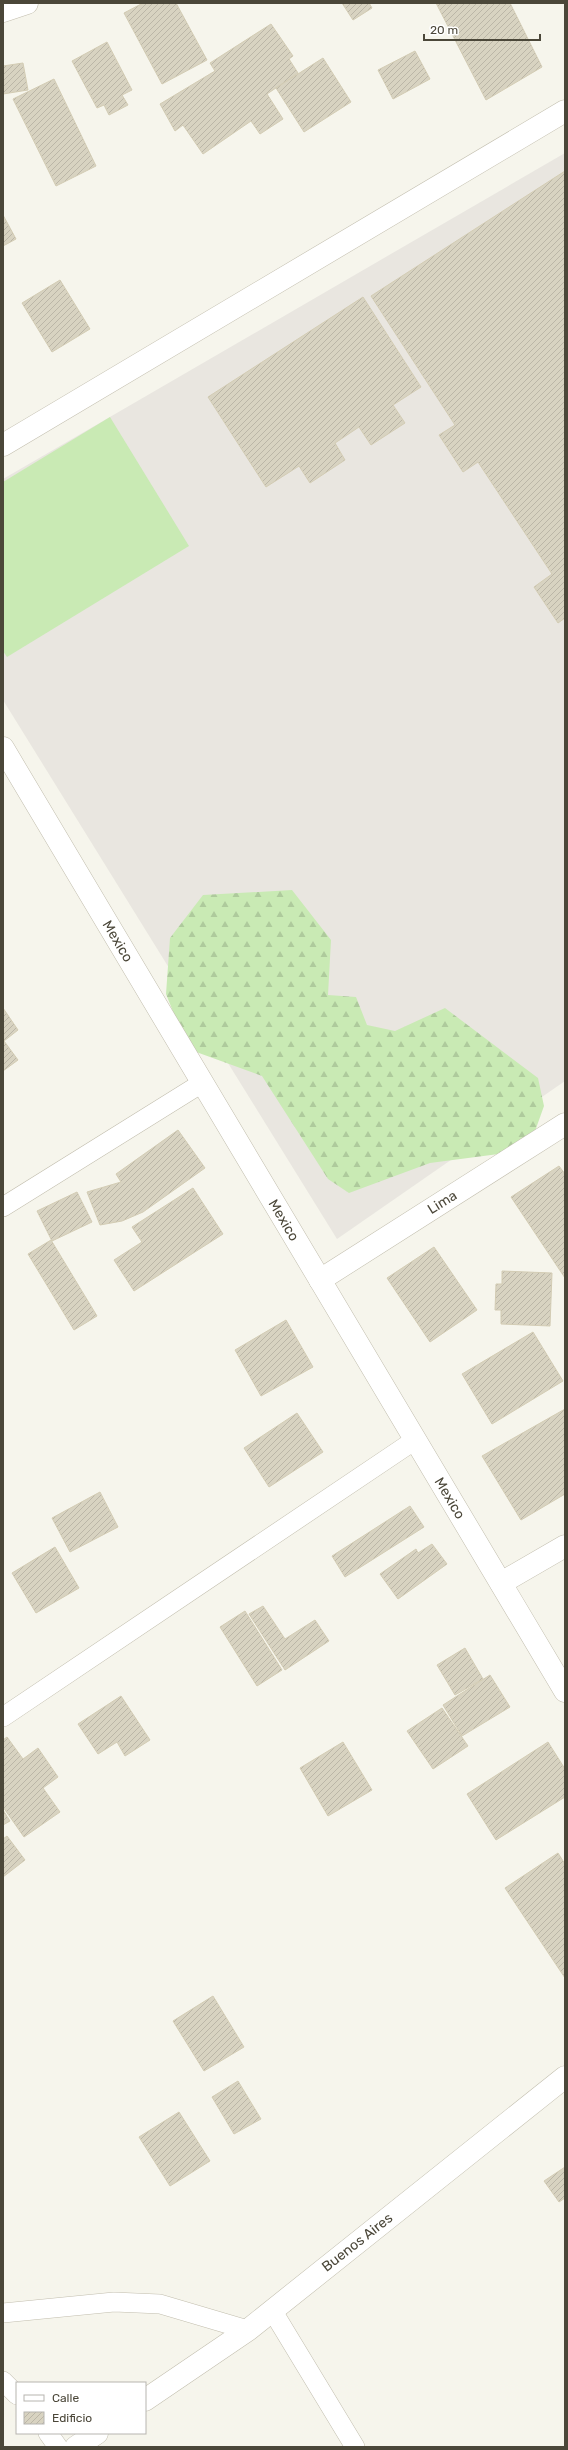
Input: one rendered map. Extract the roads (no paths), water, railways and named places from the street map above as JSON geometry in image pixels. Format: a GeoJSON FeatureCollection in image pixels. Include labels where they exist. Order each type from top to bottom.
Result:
{"type":"FeatureCollection","features":[{"type":"Feature","properties":{"kind":"street"},"geometry":{"type":"LineString","coordinates":[[3,11],[27,3]]}},
{"type":"Feature","properties":{"kind":"street"},"geometry":{"type":"LineString","coordinates":[[3,445],[565,111]]}},
{"type":"Feature","properties":{"kind":"street","name":"Mexico"},"geometry":{"type":"LineString","coordinates":[[3,748],[565,1691]]}},
{"type":"Feature","properties":{"kind":"street","name":"Lima"},"geometry":{"type":"LineString","coordinates":[[320,1280],[565,1124]]}},
{"type":"Feature","properties":{"kind":"street"},"geometry":{"type":"LineString","coordinates":[[501,1583],[565,1546]]}},
{"type":"Feature","properties":{"kind":"street","name":"Buenos Aires"},"geometry":{"type":"LineString","coordinates":[[146,2399],[248,2330],[565,2077]]}},
{"type":"Feature","properties":{"kind":"street"},"geometry":{"type":"LineString","coordinates":[[76,2447],[96,2434]]}},
{"type":"Feature","properties":{"kind":"lane"},"geometry":{"type":"LineString","coordinates":[[3,1207],[202,1083]]}},
{"type":"Feature","properties":{"kind":"lane"},"geometry":{"type":"LineString","coordinates":[[3,1717],[415,1440]]}},
{"type":"Feature","properties":{"kind":"lane"},"geometry":{"type":"LineString","coordinates":[[3,2313],[114,2302],[160,2304],[248,2330]]}},
{"type":"Feature","properties":{"kind":"lane"},"geometry":{"type":"LineString","coordinates":[[272,2310],[355,2447]]}},
{"type":"Feature","properties":{"kind":"lane"},"geometry":{"type":"LineString","coordinates":[[3,2381],[16,2394]]}},
{"type":"Feature","properties":{"kind":"lane"},"geometry":{"type":"LineString","coordinates":[[49,2434],[58,2447]]}}]}
